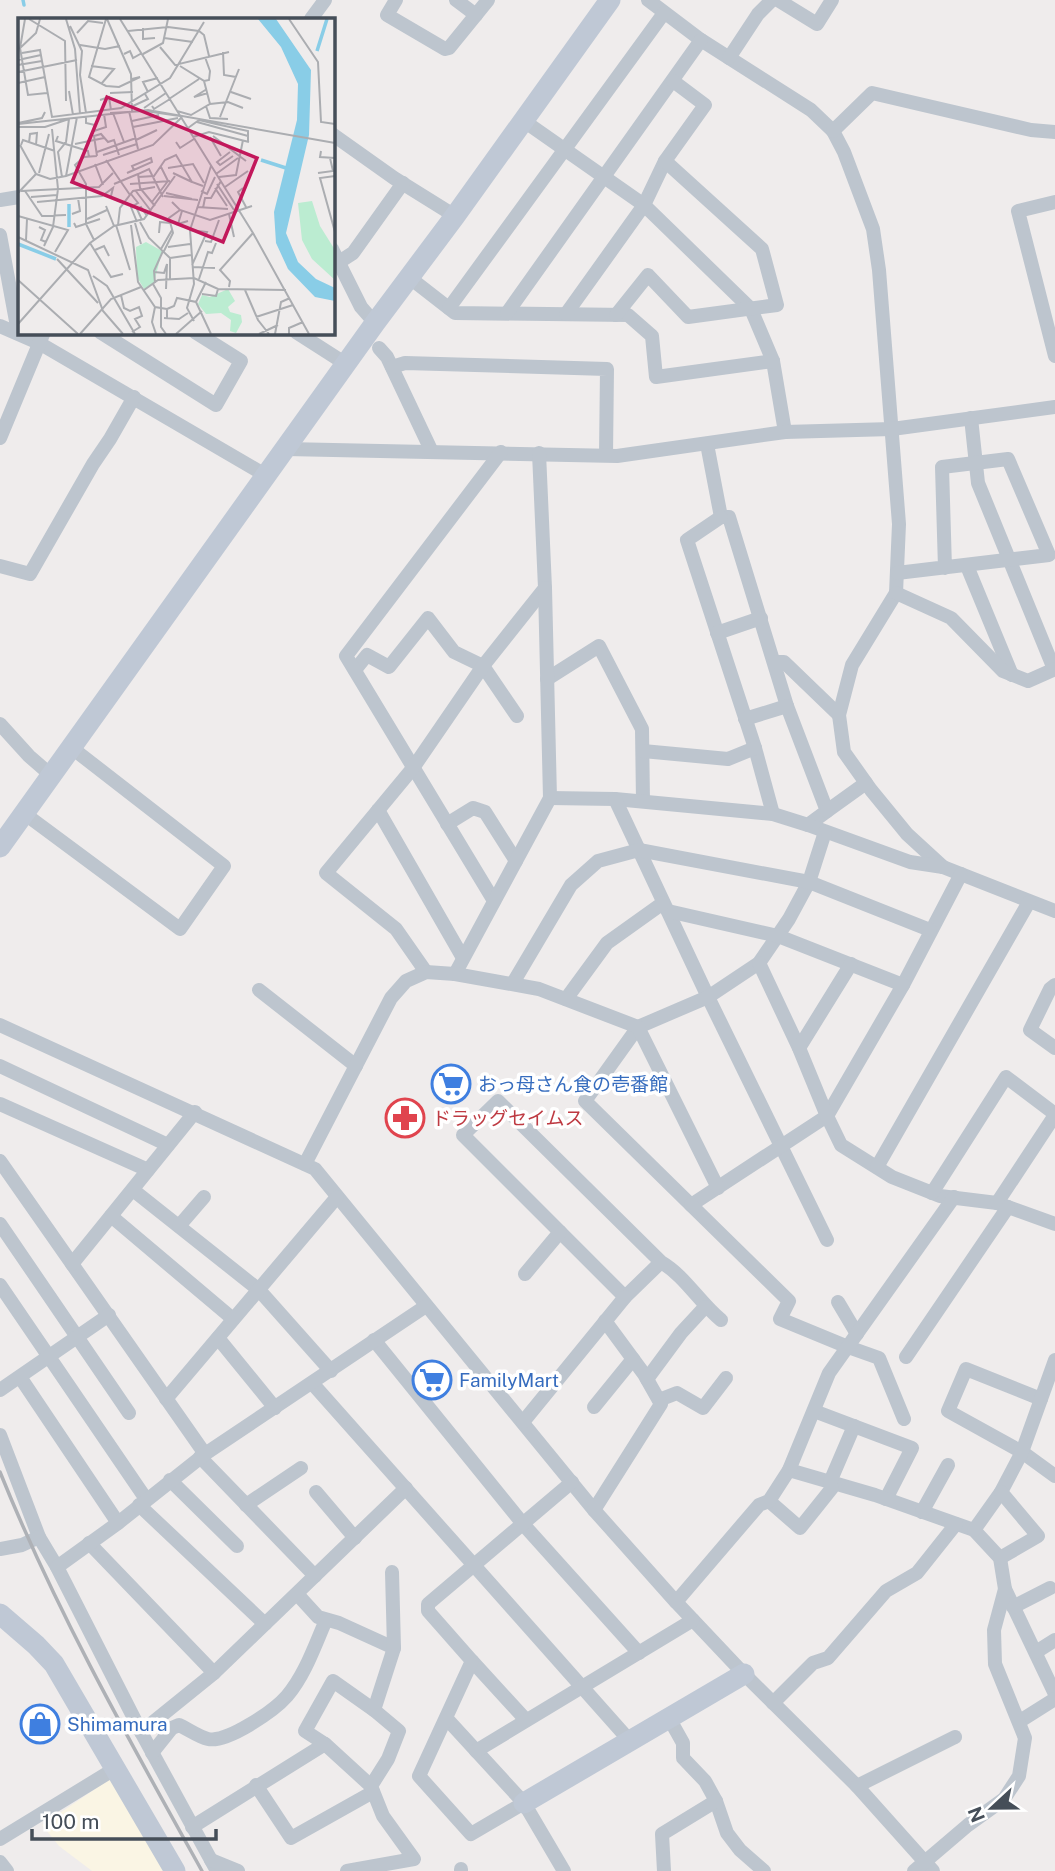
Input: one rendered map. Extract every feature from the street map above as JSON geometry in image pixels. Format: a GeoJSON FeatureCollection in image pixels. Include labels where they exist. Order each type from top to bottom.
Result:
{"type":"FeatureCollection","features":[{"type":"Feature","properties":{"kind":"street"},"geometry":{"type":"LineString","coordinates":[[312,18],[325,0]]}},
{"type":"Feature","properties":{"kind":"street"},"geometry":{"type":"LineString","coordinates":[[396,0],[387,16],[445,49],[449,48],[488,0]]}},
{"type":"Feature","properties":{"kind":"street"},"geometry":{"type":"LineString","coordinates":[[456,0],[476,15]]}},
{"type":"Feature","properties":{"kind":"street"},"geometry":{"type":"LineString","coordinates":[[0,847],[610,0]]}},
{"type":"Feature","properties":{"kind":"street"},"geometry":{"type":"LineString","coordinates":[[648,0],[701,40],[803,104],[833,131],[844,152],[873,229],[879,270],[899,524],[896,593],[852,665],[839,715],[844,752],[907,834],[943,867]]}},
{"type":"Feature","properties":{"kind":"street"},"geometry":{"type":"LineString","coordinates":[[729,58],[758,14],[772,0]]}},
{"type":"Feature","properties":{"kind":"street"},"geometry":{"type":"LineString","coordinates":[[778,0],[817,24],[832,0]]}},
{"type":"Feature","properties":{"kind":"street"},"geometry":{"type":"LineString","coordinates":[[449,308],[664,13]]}},
{"type":"Feature","properties":{"kind":"street"},"geometry":{"type":"LineString","coordinates":[[507,313],[701,40]]}},
{"type":"Feature","properties":{"kind":"street"},"geometry":{"type":"LineString","coordinates":[[566,314],[644,205],[665,161],[705,105],[673,80]]}},
{"type":"Feature","properties":{"kind":"street"},"geometry":{"type":"LineString","coordinates":[[833,131],[872,93],[1031,130],[1055,132]]}},
{"type":"Feature","properties":{"kind":"street"},"geometry":{"type":"LineString","coordinates":[[524,121],[644,205],[751,309],[773,361],[785,432]]}},
{"type":"Feature","properties":{"kind":"street"},"geometry":{"type":"LineString","coordinates":[[334,135],[455,216]]}},
{"type":"Feature","properties":{"kind":"street"},"geometry":{"type":"LineString","coordinates":[[616,315],[648,275],[688,317],[777,304],[762,249],[665,161]]}},
{"type":"Feature","properties":{"kind":"street"},"geometry":{"type":"LineString","coordinates":[[375,323],[361,307],[336,256],[353,253],[403,183]]}},
{"type":"Feature","properties":{"kind":"street"},"geometry":{"type":"LineString","coordinates":[[0,200],[18,197]]}},
{"type":"Feature","properties":{"kind":"street"},"geometry":{"type":"LineString","coordinates":[[1055,202],[1018,211],[1055,355]]}},
{"type":"Feature","properties":{"kind":"street"},"geometry":{"type":"LineString","coordinates":[[0,235],[18,332],[0,326]]}},
{"type":"Feature","properties":{"kind":"street"},"geometry":{"type":"LineString","coordinates":[[410,278],[455,313],[628,315],[652,336],[656,377],[773,361]]}},
{"type":"Feature","properties":{"kind":"street"},"geometry":{"type":"LineString","coordinates":[[103,334],[216,405],[241,361],[198,334]]}},
{"type":"Feature","properties":{"kind":"street"},"geometry":{"type":"LineString","coordinates":[[299,334],[346,364]]}},
{"type":"Feature","properties":{"kind":"street"},"geometry":{"type":"LineString","coordinates":[[0,438],[42,338],[134,397],[267,476]]}},
{"type":"Feature","properties":{"kind":"street"},"geometry":{"type":"LineString","coordinates":[[379,348],[392,367],[432,452]]}},
{"type":"Feature","properties":{"kind":"street"},"geometry":{"type":"LineString","coordinates":[[392,367],[405,363],[607,369],[606,455]]}},
{"type":"Feature","properties":{"kind":"street"},"geometry":{"type":"LineString","coordinates":[[0,566],[30,574],[134,397]]}},
{"type":"Feature","properties":{"kind":"street"},"geometry":{"type":"LineString","coordinates":[[286,449],[606,455],[785,432],[892,429],[1055,407]]}},
{"type":"Feature","properties":{"kind":"street"},"geometry":{"type":"LineString","coordinates":[[896,593],[951,618],[1003,671],[1028,681],[1055,669],[978,483],[971,418]]}},
{"type":"Feature","properties":{"kind":"street"},"geometry":{"type":"LineString","coordinates":[[707,444],[721,517]]}},
{"type":"Feature","properties":{"kind":"street"},"geometry":{"type":"LineString","coordinates":[[494,901],[346,656],[501,452]]}},
{"type":"Feature","properties":{"kind":"street"},"geometry":{"type":"LineString","coordinates":[[455,974],[550,798],[539,453]]}},
{"type":"Feature","properties":{"kind":"street"},"geometry":{"type":"LineString","coordinates":[[945,568],[942,467],[1007,459],[1055,570]]}},
{"type":"Feature","properties":{"kind":"street"},"geometry":{"type":"LineString","coordinates":[[773,814],[755,748],[687,540],[721,517],[730,517],[787,706],[827,811]]}},
{"type":"Feature","properties":{"kind":"street"},"geometry":{"type":"LineString","coordinates":[[897,573],[1049,555]]}},
{"type":"Feature","properties":{"kind":"street"},"geometry":{"type":"LineString","coordinates":[[967,566],[1013,675]]}},
{"type":"Feature","properties":{"kind":"street"},"geometry":{"type":"LineString","coordinates":[[426,972],[396,929],[326,873],[413,768],[483,666],[545,588]]}},
{"type":"Feature","properties":{"kind":"street"},"geometry":{"type":"LineString","coordinates":[[355,670],[367,655],[389,667],[428,618],[454,652],[483,666],[517,716]]}},
{"type":"Feature","properties":{"kind":"street"},"geometry":{"type":"LineString","coordinates":[[717,633],[761,618]]}},
{"type":"Feature","properties":{"kind":"street"},"geometry":{"type":"LineString","coordinates":[[547,679],[599,646],[642,729],[643,801]]}},
{"type":"Feature","properties":{"kind":"street"},"geometry":{"type":"LineString","coordinates":[[775,662],[784,662],[839,715]]}},
{"type":"Feature","properties":{"kind":"street"},"geometry":{"type":"LineString","coordinates":[[745,719],[787,706]]}},
{"type":"Feature","properties":{"kind":"street"},"geometry":{"type":"LineString","coordinates":[[0,724],[29,756],[52,776]]}},
{"type":"Feature","properties":{"kind":"street"},"geometry":{"type":"LineString","coordinates":[[24,814],[180,929],[224,866],[72,748]]}},
{"type":"Feature","properties":{"kind":"street"},"geometry":{"type":"LineString","coordinates":[[643,751],[728,760],[755,748]]}},
{"type":"Feature","properties":{"kind":"street"},"geometry":{"type":"LineString","coordinates":[[808,825],[866,783]]}},
{"type":"Feature","properties":{"kind":"street"},"geometry":{"type":"LineString","coordinates":[[550,798],[643,801],[773,814],[910,863],[943,867],[1055,911]]}},
{"type":"Feature","properties":{"kind":"street"},"geometry":{"type":"LineString","coordinates":[[615,799],[827,1241]]}},
{"type":"Feature","properties":{"kind":"street"},"geometry":{"type":"LineString","coordinates":[[447,824],[473,808],[485,812],[516,861]]}},
{"type":"Feature","properties":{"kind":"street"},"geometry":{"type":"LineString","coordinates":[[379,810],[463,958]]}},
{"type":"Feature","properties":{"kind":"street"},"geometry":{"type":"LineString","coordinates":[[825,832],[809,882],[759,963],[708,996],[638,1027],[585,1101],[789,1301],[780,1319],[879,1358],[904,1419]]}},
{"type":"Feature","properties":{"kind":"street"},"geometry":{"type":"LineString","coordinates":[[513,983],[571,885],[598,861],[639,850],[809,882],[930,930]]}},
{"type":"Feature","properties":{"kind":"street"},"geometry":{"type":"LineString","coordinates":[[691,1205],[827,1116],[903,985],[961,874]]}},
{"type":"Feature","properties":{"kind":"street"},"geometry":{"type":"LineString","coordinates":[[877,1167],[1029,902]]}},
{"type":"Feature","properties":{"kind":"street"},"geometry":{"type":"LineString","coordinates":[[566,999],[607,943],[666,907],[778,936],[903,985]]}},
{"type":"Feature","properties":{"kind":"street"},"geometry":{"type":"LineString","coordinates":[[759,963],[841,1145],[892,1177],[932,1193],[1003,1205],[1055,1224]]}},
{"type":"Feature","properties":{"kind":"street"},"geometry":{"type":"LineString","coordinates":[[799,1048],[851,964]]}},
{"type":"Feature","properties":{"kind":"street"},"geometry":{"type":"LineString","coordinates":[[306,1164],[391,998],[406,981],[426,972],[455,974],[539,989],[638,1027],[718,1188]]}},
{"type":"Feature","properties":{"kind":"street"},"geometry":{"type":"LineString","coordinates":[[1055,985],[1050,989],[1030,1030],[1055,1048]]}},
{"type":"Feature","properties":{"kind":"street"},"geometry":{"type":"LineString","coordinates":[[259,990],[356,1066]]}},
{"type":"Feature","properties":{"kind":"street"},"geometry":{"type":"LineString","coordinates":[[0,1025],[315,1169],[594,1510],[744,1674],[857,1786],[924,1868],[1004,1798],[1019,1776],[1023,1762],[1024,1738],[1020,1721],[995,1664],[994,1630],[1005,1589]]}},
{"type":"Feature","properties":{"kind":"street"},"geometry":{"type":"LineString","coordinates":[[0,1066],[168,1145]]}},
{"type":"Feature","properties":{"kind":"street"},"geometry":{"type":"LineString","coordinates":[[906,1357],[1003,1205],[1055,1115],[1006,1077],[932,1193]]}},
{"type":"Feature","properties":{"kind":"street"},"geometry":{"type":"LineString","coordinates":[[625,1297],[463,1135],[498,1101],[661,1262],[673,1269],[705,1307],[721,1320]]}},
{"type":"Feature","properties":{"kind":"street"},"geometry":{"type":"LineString","coordinates":[[0,1104],[148,1170]]}},
{"type":"Feature","properties":{"kind":"street"},"geometry":{"type":"LineString","coordinates":[[72,1264],[195,1112]]}},
{"type":"Feature","properties":{"kind":"street"},"geometry":{"type":"LineString","coordinates":[[0,1161],[109,1315],[202,1455],[315,1576]]}},
{"type":"Feature","properties":{"kind":"street"},"geometry":{"type":"LineString","coordinates":[[133,1190],[259,1290],[331,1371]]}},
{"type":"Feature","properties":{"kind":"street"},"geometry":{"type":"LineString","coordinates":[[166,1399],[337,1197]]}},
{"type":"Feature","properties":{"kind":"street"},"geometry":{"type":"LineString","coordinates":[[676,1602],[759,1505],[769,1501],[789,1470],[829,1373],[954,1197]]}},
{"type":"Feature","properties":{"kind":"street"},"geometry":{"type":"LineString","coordinates":[[179,1226],[204,1198]]}},
{"type":"Feature","properties":{"kind":"street"},"geometry":{"type":"LineString","coordinates":[[111,1216],[233,1319]]}},
{"type":"Feature","properties":{"kind":"street"},"geometry":{"type":"LineString","coordinates":[[0,1224],[129,1413]]}},
{"type":"Feature","properties":{"kind":"street"},"geometry":{"type":"LineString","coordinates":[[525,1274],[560,1232]]}},
{"type":"Feature","properties":{"kind":"street"},"geometry":{"type":"LineString","coordinates":[[523,1422],[625,1297],[661,1262]]}},
{"type":"Feature","properties":{"kind":"street"},"geometry":{"type":"LineString","coordinates":[[0,1286],[143,1502],[264,1625]]}},
{"type":"Feature","properties":{"kind":"street"},"geometry":{"type":"LineString","coordinates":[[838,1302],[857,1335]]}},
{"type":"Feature","properties":{"kind":"street"},"geometry":{"type":"LineString","coordinates":[[57,1567],[118,1523],[202,1455],[425,1306]]}},
{"type":"Feature","properties":{"kind":"street"},"geometry":{"type":"LineString","coordinates":[[647,1379],[681,1333],[705,1307]]}},
{"type":"Feature","properties":{"kind":"street"},"geometry":{"type":"LineString","coordinates":[[0,1390],[109,1315]]}},
{"type":"Feature","properties":{"kind":"street"},"geometry":{"type":"LineString","coordinates":[[594,1510],[661,1404],[647,1379],[605,1321]]}},
{"type":"Feature","properties":{"kind":"street"},"geometry":{"type":"LineString","coordinates":[[218,1338],[275,1408]]}},
{"type":"Feature","properties":{"kind":"street"},"geometry":{"type":"LineString","coordinates":[[374,1340],[523,1524],[639,1653]]}},
{"type":"Feature","properties":{"kind":"street"},"geometry":{"type":"LineString","coordinates":[[594,1407],[633,1359]]}},
{"type":"Feature","properties":{"kind":"street"},"geometry":{"type":"LineString","coordinates":[[974,1530],[1001,1492],[1022,1451],[1047,1395],[1055,1360]]}},
{"type":"Feature","properties":{"kind":"street"},"geometry":{"type":"LineString","coordinates":[[1047,1395],[966,1369],[948,1411],[1022,1451],[1055,1476]]}},
{"type":"Feature","properties":{"kind":"street"},"geometry":{"type":"LineString","coordinates":[[20,1377],[118,1523]]}},
{"type":"Feature","properties":{"kind":"street"},"geometry":{"type":"LineString","coordinates":[[659,1400],[677,1393],[703,1408],[726,1378]]}},
{"type":"Feature","properties":{"kind":"street"},"geometry":{"type":"LineString","coordinates":[[312,1383],[630,1741]]}},
{"type":"Feature","properties":{"kind":"street"},"geometry":{"type":"LineString","coordinates":[[814,1410],[912,1448],[886,1499]]}},
{"type":"Feature","properties":{"kind":"street"},"geometry":{"type":"LineString","coordinates":[[769,1501],[800,1528],[832,1488],[830,1482],[854,1426]]}},
{"type":"Feature","properties":{"kind":"street"},"geometry":{"type":"LineString","coordinates":[[0,1435],[39,1537],[57,1567],[152,1754],[214,1865],[238,1871]]}},
{"type":"Feature","properties":{"kind":"street"},"geometry":{"type":"LineString","coordinates":[[922,1512],[948,1465]]}},
{"type":"Feature","properties":{"kind":"street"},"geometry":{"type":"LineString","coordinates":[[246,1505],[300,1468]]}},
{"type":"Feature","properties":{"kind":"street"},"geometry":{"type":"LineString","coordinates":[[789,1470],[886,1499],[974,1530],[1000,1558],[1005,1589],[1055,1697],[1020,1721]]}},
{"type":"Feature","properties":{"kind":"street"},"geometry":{"type":"LineString","coordinates":[[170,1480],[237,1546]]}},
{"type":"Feature","properties":{"kind":"street"},"geometry":{"type":"LineString","coordinates":[[526,1720],[428,1611],[428,1604],[572,1482]]}},
{"type":"Feature","properties":{"kind":"street"},"geometry":{"type":"LineString","coordinates":[[141,1732],[214,1673],[406,1488]]}},
{"type":"Feature","properties":{"kind":"street"},"geometry":{"type":"LineString","coordinates":[[316,1492],[355,1538]]}},
{"type":"Feature","properties":{"kind":"street"},"geometry":{"type":"LineString","coordinates":[[1000,1558],[1038,1536],[1001,1492]]}},
{"type":"Feature","properties":{"kind":"street"},"geometry":{"type":"LineString","coordinates":[[773,1703],[813,1663],[828,1658],[886,1591],[917,1573],[956,1524]]}},
{"type":"Feature","properties":{"kind":"street"},"geometry":{"type":"LineString","coordinates":[[0,1549],[22,1545],[39,1537]]}},
{"type":"Feature","properties":{"kind":"street"},"geometry":{"type":"LineString","coordinates":[[89,1543],[214,1673]]}},
{"type":"Feature","properties":{"kind":"street"},"geometry":{"type":"LineString","coordinates":[[374,1710],[394,1648],[393,1572]]}},
{"type":"Feature","properties":{"kind":"street"},"geometry":{"type":"LineString","coordinates":[[1013,1607],[1050,1588]]}},
{"type":"Feature","properties":{"kind":"street"},"geometry":{"type":"LineString","coordinates":[[297,1594],[318,1617],[394,1648]]}},
{"type":"Feature","properties":{"kind":"street"},"geometry":{"type":"LineString","coordinates":[[0,1615],[54,1664],[175,1871]]}},
{"type":"Feature","properties":{"kind":"street"},"geometry":{"type":"LineString","coordinates":[[152,1754],[172,1728],[179,1725],[207,1739],[219,1739],[243,1729],[286,1697],[310,1658],[326,1620]]}},
{"type":"Feature","properties":{"kind":"street"},"geometry":{"type":"LineString","coordinates":[[476,1751],[693,1620]]}},
{"type":"Feature","properties":{"kind":"street"},"geometry":{"type":"LineString","coordinates":[[1036,1652],[1055,1640]]}},
{"type":"Feature","properties":{"kind":"street"},"geometry":{"type":"LineString","coordinates":[[472,1661],[419,1776],[471,1833],[744,1674]]}},
{"type":"Feature","properties":{"kind":"street"},"geometry":{"type":"LineString","coordinates":[[256,1785],[290,1838],[372,1789],[399,1731],[333,1681],[304,1731],[325,1744],[372,1789],[383,1816],[414,1859],[346,1871]]}},
{"type":"Feature","properties":{"kind":"street"},"geometry":{"type":"LineString","coordinates":[[669,1718],[683,1743],[683,1758],[705,1781],[716,1801],[727,1833],[740,1850],[764,1871]]}},
{"type":"Feature","properties":{"kind":"street"},"geometry":{"type":"LineString","coordinates":[[447,1719],[524,1803],[564,1871]]}},
{"type":"Feature","properties":{"kind":"street"},"geometry":{"type":"LineString","coordinates":[[857,1786],[955,1737]]}},
{"type":"Feature","properties":{"kind":"street"},"geometry":{"type":"LineString","coordinates":[[192,1826],[325,1744]]}},
{"type":"Feature","properties":{"kind":"street"},"geometry":{"type":"LineString","coordinates":[[0,1839],[116,1768]]}},
{"type":"Feature","properties":{"kind":"street"},"geometry":{"type":"LineString","coordinates":[[664,1871],[662,1834],[716,1801]]}},
{"type":"Feature","properties":{"kind":"street"},"geometry":{"type":"LineString","coordinates":[[0,1861],[6,1871]]}},
{"type":"Feature","properties":{"kind":"shaded area"},"geometry":{"type":"Polygon","coordinates":[[[113,1777],[166,1871],[92,1871],[59,1846],[42,1825],[113,1777]]]}},
{"type":"Feature","properties":{"kind":"waterway"},"geometry":{"type":"LineString","coordinates":[[23,0],[24,5]]}},
{"type":"Feature","properties":{"kind":"railway"},"geometry":{"type":"LineString","coordinates":[[0,1472],[69,1625],[202,1871]]}},
{"type":"Feature","properties":{"kind":"place","name":"おっ母さん食の壱番館"},"geometry":{"type":"Point","coordinates":[451,1084]}},
{"type":"Feature","properties":{"kind":"place","name":"ドラッグセイムス"},"geometry":{"type":"Point","coordinates":[405,1118]}},
{"type":"Feature","properties":{"kind":"place","name":"FamilyMart"},"geometry":{"type":"Point","coordinates":[432,1380]}},
{"type":"Feature","properties":{"kind":"place","name":"Shimamura"},"geometry":{"type":"Point","coordinates":[40,1724]}}]}
